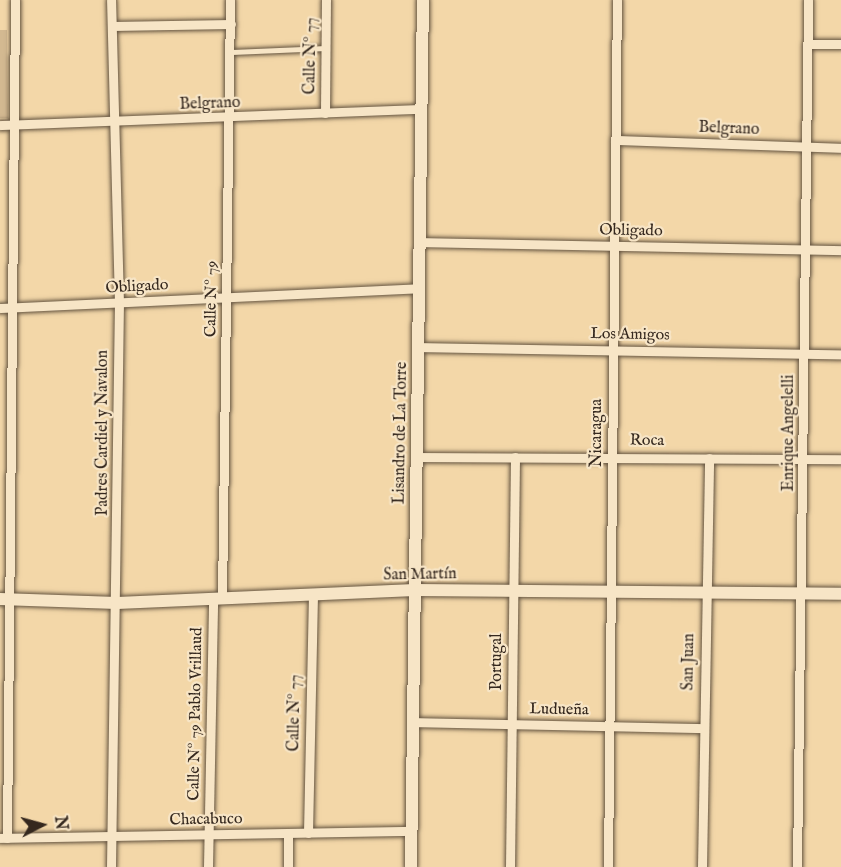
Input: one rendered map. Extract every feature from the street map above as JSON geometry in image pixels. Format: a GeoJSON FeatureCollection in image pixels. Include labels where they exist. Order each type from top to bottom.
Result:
{"type":"FeatureCollection","features":[{"type":"Feature","properties":{"kind":"street"},"geometry":{"type":"LineString","coordinates":[[4,838],[5,599],[14,307],[15,0]]}},
{"type":"Feature","properties":{"kind":"street","name":"Padres Cardiel y Navalon"},"geometry":{"type":"LineString","coordinates":[[111,0],[119,303],[117,603],[111,867]]}},
{"type":"Feature","properties":{"kind":"street","name":"Calle Nº 79"},"geometry":{"type":"LineString","coordinates":[[217,598],[231,119],[230,0]]}},
{"type":"Feature","properties":{"kind":"street","name":"Calle Nº 77"},"geometry":{"type":"LineString","coordinates":[[325,113],[326,0]]}},
{"type":"Feature","properties":{"kind":"street","name":"Lisandro de La Torre"},"geometry":{"type":"LineString","coordinates":[[411,867],[423,0]]}},
{"type":"Feature","properties":{"kind":"street","name":"Nicaragua"},"geometry":{"type":"LineString","coordinates":[[608,867],[616,0]]}},
{"type":"Feature","properties":{"kind":"street","name":"Enrique Angelelli"},"geometry":{"type":"LineString","coordinates":[[797,867],[805,459],[808,0]]}},
{"type":"Feature","properties":{"kind":"street"},"geometry":{"type":"LineString","coordinates":[[112,26],[231,24]]}},
{"type":"Feature","properties":{"kind":"street"},"geometry":{"type":"LineString","coordinates":[[808,44],[841,44]]}},
{"type":"Feature","properties":{"kind":"street","name":"Belgrano"},"geometry":{"type":"LineString","coordinates":[[0,125],[231,119],[422,109]]}},
{"type":"Feature","properties":{"kind":"street","name":"Belgrano"},"geometry":{"type":"LineString","coordinates":[[615,140],[841,148]]}},
{"type":"Feature","properties":{"kind":"street","name":"Obligado"},"geometry":{"type":"LineString","coordinates":[[420,242],[841,250]]}},
{"type":"Feature","properties":{"kind":"street","name":"Obligado"},"geometry":{"type":"LineString","coordinates":[[0,308],[420,288]]}},
{"type":"Feature","properties":{"kind":"street","name":"Los Amigos"},"geometry":{"type":"LineString","coordinates":[[419,347],[841,354]]}},
{"type":"Feature","properties":{"kind":"street","name":"Roca"},"geometry":{"type":"LineString","coordinates":[[417,458],[612,456],[841,459]]}},
{"type":"Feature","properties":{"kind":"street","name":"Portugal"},"geometry":{"type":"LineString","coordinates":[[510,867],[514,457]]}},
{"type":"Feature","properties":{"kind":"street","name":"San Juan"},"geometry":{"type":"LineString","coordinates":[[702,867],[709,458]]}},
{"type":"Feature","properties":{"kind":"street","name":"San Martín"},"geometry":{"type":"LineString","coordinates":[[5,599],[117,603],[415,590],[841,594]]}},
{"type":"Feature","properties":{"kind":"street","name":"Calle Nº 77"},"geometry":{"type":"LineString","coordinates":[[308,833],[313,594]]}},
{"type":"Feature","properties":{"kind":"street","name":"Calle Nº 79 Pablo Vrillaud"},"geometry":{"type":"LineString","coordinates":[[208,867],[217,598]]}},
{"type":"Feature","properties":{"kind":"street","name":"Ludueña"},"geometry":{"type":"LineString","coordinates":[[413,722],[703,728]]}},
{"type":"Feature","properties":{"kind":"street","name":"Chacabuco"},"geometry":{"type":"LineString","coordinates":[[4,838],[412,831]]}},
{"type":"Feature","properties":{"kind":"street"},"geometry":{"type":"LineString","coordinates":[[288,833],[288,867]]}},
{"type":"Feature","properties":{"kind":"lane"},"geometry":{"type":"LineString","coordinates":[[231,52],[326,48]]}},
{"type":"Feature","properties":{"kind":"shaded area"},"geometry":{"type":"Polygon","coordinates":[[[0,30],[7,30],[8,118],[0,118],[0,30]]]}}]}
